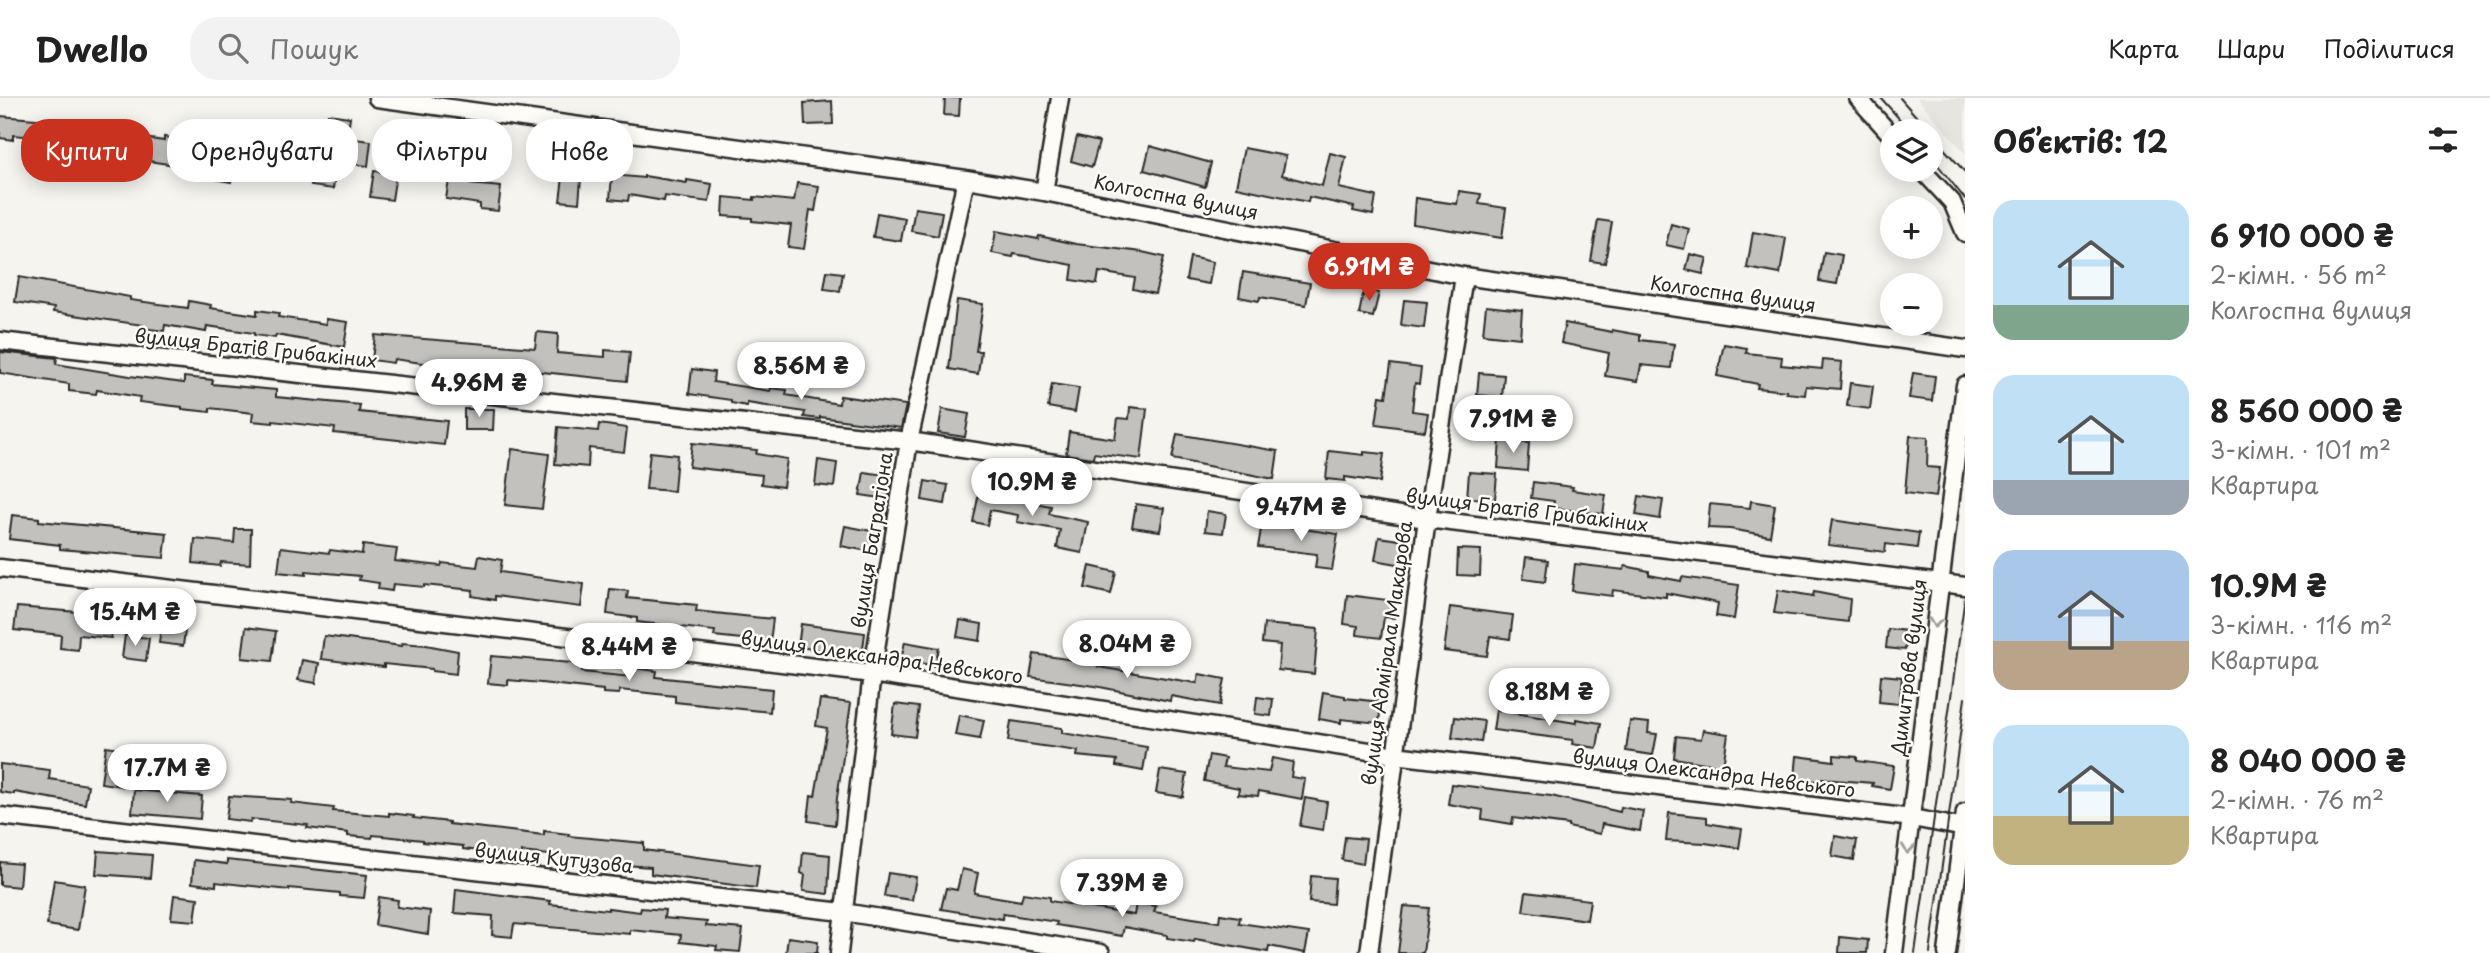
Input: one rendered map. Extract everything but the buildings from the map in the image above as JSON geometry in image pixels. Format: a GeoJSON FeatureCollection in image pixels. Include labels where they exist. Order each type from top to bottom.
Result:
{"type":"FeatureCollection","features":[{"type":"Feature","properties":{"kind":"street","name":"Колгоспна вулиця"},"geometry":{"type":"LineString","coordinates":[[377,98],[966,179],[1044,192],[1464,276],[1965,349]]}},
{"type":"Feature","properties":{"kind":"street"},"geometry":{"type":"LineString","coordinates":[[1044,192],[1060,98]]}},
{"type":"Feature","properties":{"kind":"street"},"geometry":{"type":"LineString","coordinates":[[1858,98],[1880,123]]}},
{"type":"Feature","properties":{"kind":"street","name":"вулиця Багратіона"},"geometry":{"type":"LineString","coordinates":[[839,953],[872,674],[909,441],[966,179]]}},
{"type":"Feature","properties":{"kind":"street"},"geometry":{"type":"LineString","coordinates":[[1933,182],[1952,202],[1965,233]]}},
{"type":"Feature","properties":{"kind":"street","name":"вулиця Адмірала Макарова"},"geometry":{"type":"LineString","coordinates":[[1368,953],[1427,519],[1464,276]]}},
{"type":"Feature","properties":{"kind":"street","name":"вулиця Братів Грибакіних"},"geometry":{"type":"LineString","coordinates":[[0,341],[909,441],[1427,519],[1965,586]]}},
{"type":"Feature","properties":{"kind":"street","name":"Димитрова вулиця"},"geometry":{"type":"LineString","coordinates":[[1894,953],[1965,385]]}},
{"type":"Feature","properties":{"kind":"street","name":"вулиця Олександра Невського"},"geometry":{"type":"LineString","coordinates":[[0,568],[872,674],[1395,755],[1912,818],[1964,822]]}},
{"type":"Feature","properties":{"kind":"street","name":"вулиця Кутузова"},"geometry":{"type":"LineString","coordinates":[[0,816],[843,912],[1101,953]]}},
{"type":"Feature","properties":{"kind":"street"},"geometry":{"type":"LineString","coordinates":[[1947,953],[1964,822]]}},
{"type":"Feature","properties":{"kind":"shaded area"},"geometry":{"type":"Polygon","coordinates":[[[1917,98],[1965,98],[1965,153],[1943,128],[1943,119],[1935,119],[1917,98]]]}},
{"type":"Feature","properties":{"kind":"tram line"},"geometry":{"type":"LineString","coordinates":[[1881,98],[1899,119]]}},
{"type":"Feature","properties":{"kind":"tram line"},"geometry":{"type":"LineString","coordinates":[[1900,98],[1918,119]]}},
{"type":"Feature","properties":{"kind":"tram line"},"geometry":{"type":"LineString","coordinates":[[1943,147],[1965,172]]}},
{"type":"Feature","properties":{"kind":"tram line"},"geometry":{"type":"LineString","coordinates":[[1943,171],[1965,199]]}},
{"type":"Feature","properties":{"kind":"tram line"},"geometry":{"type":"LineString","coordinates":[[1915,953],[1965,597]]}},
{"type":"Feature","properties":{"kind":"tram line"},"geometry":{"type":"LineString","coordinates":[[1930,953],[1965,698]]}}]}
